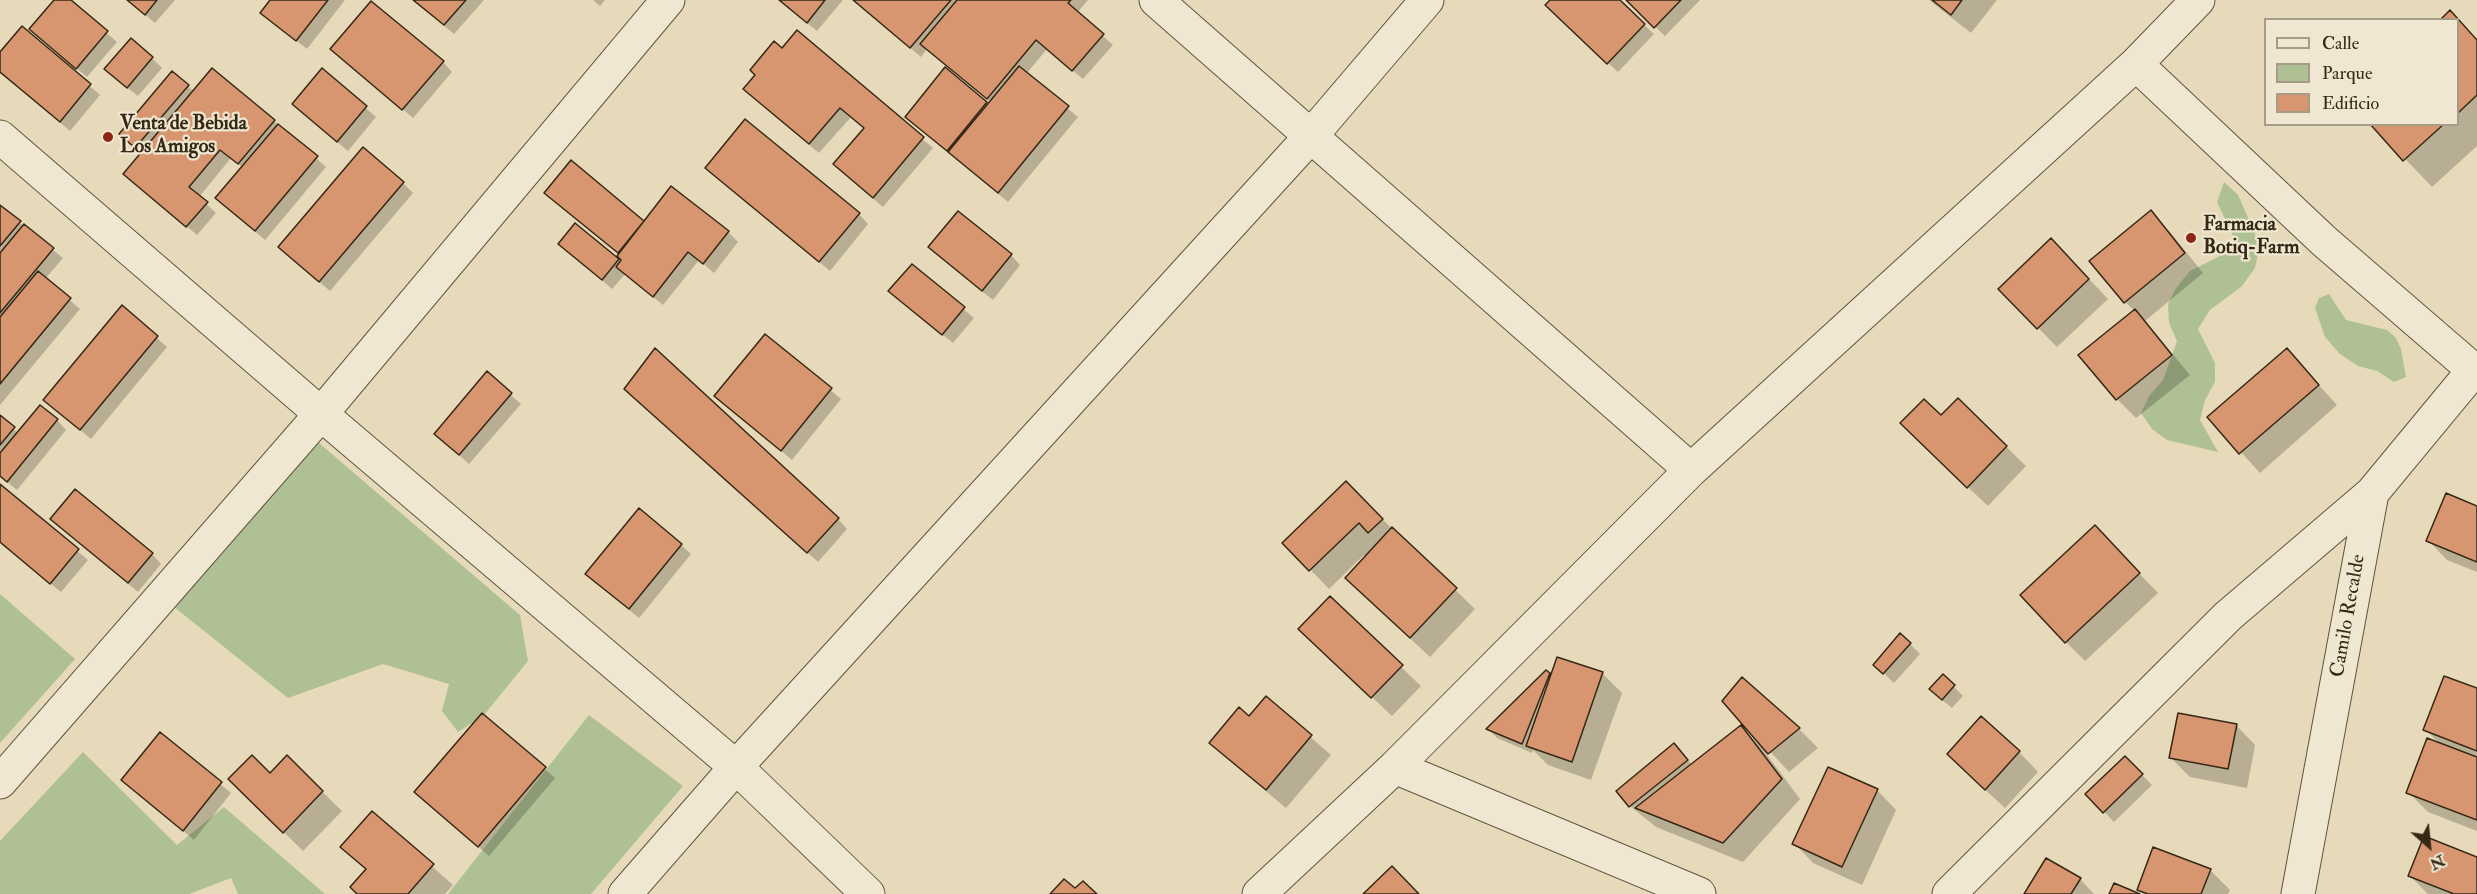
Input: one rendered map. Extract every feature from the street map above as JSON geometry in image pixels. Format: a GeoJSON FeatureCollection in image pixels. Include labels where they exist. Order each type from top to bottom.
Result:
{"type":"FeatureCollection","features":[{"type":"Feature","properties":{"kind":"street"},"geometry":{"type":"LineString","coordinates":[[0,782],[321,414],[668,0]]}},
{"type":"Feature","properties":{"kind":"street"},"geometry":{"type":"LineString","coordinates":[[1156,0],[1691,470]]}},
{"type":"Feature","properties":{"kind":"street"},"geometry":{"type":"LineString","coordinates":[[625,894],[736,767],[1310,137],[1427,0]]}},
{"type":"Feature","properties":{"kind":"street"},"geometry":{"type":"LineString","coordinates":[[1259,894],[1395,767],[1691,470],[2136,64],[2198,0]]}},
{"type":"Feature","properties":{"kind":"street"},"geometry":{"type":"LineString","coordinates":[[2136,64],[2324,241],[2475,372]]}},
{"type":"Feature","properties":{"kind":"street"},"geometry":{"type":"LineString","coordinates":[[0,137],[736,767],[868,894]]}},
{"type":"Feature","properties":{"kind":"street","name":"Camilo Recalde"},"geometry":{"type":"LineString","coordinates":[[2298,894],[2372,493],[2475,372]]}},
{"type":"Feature","properties":{"kind":"street"},"geometry":{"type":"LineString","coordinates":[[1949,894],[2228,616],[2372,493]]}},
{"type":"Feature","properties":{"kind":"street"},"geometry":{"type":"LineString","coordinates":[[1395,767],[1699,894]]}},
{"type":"Feature","properties":{"kind":"green space"},"geometry":{"type":"Polygon","coordinates":[[[2224,182],[2238,195],[2254,231],[2259,249],[2255,268],[2242,286],[2210,310],[2198,329],[2215,363],[2215,382],[2205,400],[2200,420],[2218,452],[2167,440],[2152,429],[2141,413],[2149,396],[2163,380],[2177,341],[2169,323],[2168,304],[2176,288],[2190,271],[2224,254],[2234,238],[2217,202],[2224,182]]]}},
{"type":"Feature","properties":{"kind":"green space"},"geometry":{"type":"Polygon","coordinates":[[[2329,294],[2346,320],[2387,330],[2396,338],[2401,349],[2406,377],[2394,382],[2377,371],[2358,366],[2340,354],[2325,337],[2315,308],[2319,298],[2329,294]]]}},
{"type":"Feature","properties":{"kind":"green space"},"geometry":{"type":"Polygon","coordinates":[[[312,437],[520,615],[528,661],[484,715],[458,732],[442,711],[449,684],[383,664],[288,698],[174,607],[312,437]]]}},
{"type":"Feature","properties":{"kind":"green space"},"geometry":{"type":"Polygon","coordinates":[[[0,594],[75,659],[0,743],[0,594]]]}},
{"type":"Feature","properties":{"kind":"green space"},"geometry":{"type":"Polygon","coordinates":[[[589,715],[683,786],[591,894],[448,894],[589,715]]]}},
{"type":"Feature","properties":{"kind":"green space"},"geometry":{"type":"Polygon","coordinates":[[[83,752],[177,845],[224,807],[325,894],[238,894],[231,878],[189,894],[0,894],[0,841],[83,752]]]}},
{"type":"Feature","properties":{"kind":"building"},"geometry":{"type":"Polygon","coordinates":[[[54,0],[71,0],[108,31],[76,69],[29,29],[54,0]]]}},
{"type":"Feature","properties":{"kind":"building"},"geometry":{"type":"Polygon","coordinates":[[[127,0],[157,0],[145,15],[127,0]]]}},
{"type":"Feature","properties":{"kind":"building"},"geometry":{"type":"Polygon","coordinates":[[[270,0],[328,0],[296,41],[260,13],[270,0]]]}},
{"type":"Feature","properties":{"kind":"building"},"geometry":{"type":"Polygon","coordinates":[[[413,0],[466,0],[444,25],[413,0]]]}},
{"type":"Feature","properties":{"kind":"building"},"geometry":{"type":"Polygon","coordinates":[[[779,0],[825,0],[807,23],[779,0]]]}},
{"type":"Feature","properties":{"kind":"building"},"geometry":{"type":"Polygon","coordinates":[[[853,0],[951,0],[910,48],[853,0]]]}},
{"type":"Feature","properties":{"kind":"building"},"geometry":{"type":"Polygon","coordinates":[[[957,0],[1071,0],[1068,3],[1104,34],[1072,71],[1036,40],[987,99],[920,44],[957,0]]]}},
{"type":"Feature","properties":{"kind":"building"},"geometry":{"type":"Polygon","coordinates":[[[1550,0],[1620,0],[1645,24],[1607,64],[1545,5],[1550,0]]]}},
{"type":"Feature","properties":{"kind":"building"},"geometry":{"type":"Polygon","coordinates":[[[1626,0],[1681,0],[1654,28],[1626,0]]]}},
{"type":"Feature","properties":{"kind":"building"},"geometry":{"type":"Polygon","coordinates":[[[1932,0],[1962,0],[1951,15],[1932,0]]]}},
{"type":"Feature","properties":{"kind":"building"},"geometry":{"type":"Polygon","coordinates":[[[371,1],[444,61],[402,110],[330,49],[371,1]]]}},
{"type":"Feature","properties":{"kind":"building"},"geometry":{"type":"Polygon","coordinates":[[[2450,10],[2457,18],[2442,18],[2450,10]]]}},
{"type":"Feature","properties":{"kind":"building"},"geometry":{"type":"Polygon","coordinates":[[[2459,20],[2477,40],[2477,95],[2459,112],[2459,20]]]}},
{"type":"Feature","properties":{"kind":"building"},"geometry":{"type":"Polygon","coordinates":[[[22,26],[91,84],[60,122],[0,72],[0,52],[22,26]]]}},
{"type":"Feature","properties":{"kind":"building"},"geometry":{"type":"Polygon","coordinates":[[[797,30],[924,137],[873,198],[833,164],[864,128],[840,108],[809,144],[743,89],[755,75],[750,70],[774,41],[782,48],[797,30]]]}},
{"type":"Feature","properties":{"kind":"building"},"geometry":{"type":"Polygon","coordinates":[[[131,38],[153,57],[127,88],[104,69],[131,38]]]}},
{"type":"Feature","properties":{"kind":"building"},"geometry":{"type":"Polygon","coordinates":[[[1019,66],[1069,106],[998,193],[948,152],[1019,66]]]}},
{"type":"Feature","properties":{"kind":"building"},"geometry":{"type":"Polygon","coordinates":[[[945,67],[987,102],[947,151],[905,117],[945,67]]]}},
{"type":"Feature","properties":{"kind":"building"},"geometry":{"type":"Polygon","coordinates":[[[212,68],[275,120],[238,164],[220,150],[189,187],[208,202],[186,227],[123,174],[212,68]]]}},
{"type":"Feature","properties":{"kind":"building"},"geometry":{"type":"Polygon","coordinates":[[[322,68],[367,106],[337,142],[292,104],[322,68]]]}},
{"type":"Feature","properties":{"kind":"building"},"geometry":{"type":"Polygon","coordinates":[[[172,71],[189,85],[135,148],[119,134],[172,71]]]}},
{"type":"Feature","properties":{"kind":"building"},"geometry":{"type":"Polygon","coordinates":[[[745,119],[860,213],[819,262],[705,168],[745,119]]]}},
{"type":"Feature","properties":{"kind":"building"},"geometry":{"type":"Polygon","coordinates":[[[278,124],[318,156],[255,231],[215,198],[278,124]]]}},
{"type":"Feature","properties":{"kind":"building"},"geometry":{"type":"Polygon","coordinates":[[[2372,126],[2442,126],[2403,161],[2372,126]]]}},
{"type":"Feature","properties":{"kind":"building"},"geometry":{"type":"Polygon","coordinates":[[[363,147],[404,182],[319,282],[278,247],[363,147]]]}},
{"type":"Feature","properties":{"kind":"building"},"geometry":{"type":"Polygon","coordinates":[[[571,160],[644,221],[618,253],[544,193],[571,160]]]}},
{"type":"Feature","properties":{"kind":"building"},"geometry":{"type":"Polygon","coordinates":[[[671,186],[729,231],[703,264],[688,252],[653,297],[616,267],[621,260],[617,256],[671,186]]]}},
{"type":"Feature","properties":{"kind":"building"},"geometry":{"type":"Polygon","coordinates":[[[0,205],[21,221],[0,246],[0,205]]]}},
{"type":"Feature","properties":{"kind":"building"},"geometry":{"type":"Polygon","coordinates":[[[2151,210],[2185,253],[2124,303],[2089,261],[2151,210]]]}},
{"type":"Feature","properties":{"kind":"building"},"geometry":{"type":"Polygon","coordinates":[[[958,211],[1012,254],[982,291],[928,247],[958,211]]]}},
{"type":"Feature","properties":{"kind":"building"},"geometry":{"type":"Polygon","coordinates":[[[575,223],[619,259],[602,280],[558,244],[575,223]]]}},
{"type":"Feature","properties":{"kind":"building"},"geometry":{"type":"Polygon","coordinates":[[[24,224],[54,248],[0,313],[0,253],[24,224]]]}},
{"type":"Feature","properties":{"kind":"building"},"geometry":{"type":"Polygon","coordinates":[[[2051,238],[2089,279],[2037,329],[1998,289],[2051,238]]]}},
{"type":"Feature","properties":{"kind":"building"},"geometry":{"type":"Polygon","coordinates":[[[912,264],[965,307],[942,335],[888,291],[912,264]]]}},
{"type":"Feature","properties":{"kind":"building"},"geometry":{"type":"Polygon","coordinates":[[[38,271],[71,298],[0,384],[0,317],[38,271]]]}},
{"type":"Feature","properties":{"kind":"building"},"geometry":{"type":"Polygon","coordinates":[[[122,305],[158,336],[80,430],[43,400],[122,305]]]}},
{"type":"Feature","properties":{"kind":"building"},"geometry":{"type":"Polygon","coordinates":[[[2135,309],[2172,355],[2116,400],[2078,355],[2135,309]]]}},
{"type":"Feature","properties":{"kind":"building"},"geometry":{"type":"Polygon","coordinates":[[[765,334],[832,388],[781,451],[714,396],[765,334]]]}},
{"type":"Feature","properties":{"kind":"building"},"geometry":{"type":"Polygon","coordinates":[[[655,348],[839,518],[807,553],[624,389],[655,348]]]}},
{"type":"Feature","properties":{"kind":"building"},"geometry":{"type":"Polygon","coordinates":[[[2287,348],[2319,385],[2239,454],[2207,417],[2287,348]]]}},
{"type":"Feature","properties":{"kind":"building"},"geometry":{"type":"Polygon","coordinates":[[[487,371],[512,393],[459,455],[434,434],[487,371]]]}},
{"type":"Feature","properties":{"kind":"building"},"geometry":{"type":"Polygon","coordinates":[[[1958,398],[2007,446],[1967,488],[1900,423],[1924,399],[1941,415],[1958,398]]]}},
{"type":"Feature","properties":{"kind":"building"},"geometry":{"type":"Polygon","coordinates":[[[40,405],[58,419],[7,482],[0,476],[0,453],[40,405]]]}},
{"type":"Feature","properties":{"kind":"building"},"geometry":{"type":"Polygon","coordinates":[[[0,415],[15,427],[0,445],[0,415]]]}},
{"type":"Feature","properties":{"kind":"building"},"geometry":{"type":"Polygon","coordinates":[[[1346,481],[1383,519],[1368,533],[1359,523],[1309,571],[1282,543],[1346,481]]]}},
{"type":"Feature","properties":{"kind":"building"},"geometry":{"type":"Polygon","coordinates":[[[0,484],[79,549],[50,584],[0,542],[0,484]]]}},
{"type":"Feature","properties":{"kind":"building"},"geometry":{"type":"Polygon","coordinates":[[[75,489],[153,553],[128,583],[50,519],[75,489]]]}},
{"type":"Feature","properties":{"kind":"building"},"geometry":{"type":"Polygon","coordinates":[[[2446,493],[2477,506],[2477,562],[2426,541],[2446,493]]]}},
{"type":"Feature","properties":{"kind":"building"},"geometry":{"type":"Polygon","coordinates":[[[639,508],[682,544],[629,609],[585,574],[639,508]]]}},
{"type":"Feature","properties":{"kind":"building"},"geometry":{"type":"Polygon","coordinates":[[[2095,525],[2140,573],[2065,643],[2020,595],[2095,525]]]}},
{"type":"Feature","properties":{"kind":"building"},"geometry":{"type":"Polygon","coordinates":[[[1392,527],[1457,588],[1410,638],[1345,578],[1392,527]]]}},
{"type":"Feature","properties":{"kind":"building"},"geometry":{"type":"Polygon","coordinates":[[[1330,596],[1403,665],[1371,698],[1298,629],[1330,596]]]}},
{"type":"Feature","properties":{"kind":"building"},"geometry":{"type":"Polygon","coordinates":[[[1900,633],[1911,643],[1883,674],[1873,665],[1900,633]]]}},
{"type":"Feature","properties":{"kind":"building"},"geometry":{"type":"Polygon","coordinates":[[[1557,657],[1603,672],[1572,762],[1526,746],[1557,657]]]}},
{"type":"Feature","properties":{"kind":"building"},"geometry":{"type":"Polygon","coordinates":[[[1546,670],[1550,673],[1522,744],[1486,729],[1546,670]]]}},
{"type":"Feature","properties":{"kind":"building"},"geometry":{"type":"Polygon","coordinates":[[[1943,674],[1955,685],[1942,700],[1929,689],[1943,674]]]}},
{"type":"Feature","properties":{"kind":"building"},"geometry":{"type":"Polygon","coordinates":[[[2444,676],[2477,688],[2477,751],[2423,730],[2444,676]]]}},
{"type":"Feature","properties":{"kind":"building"},"geometry":{"type":"Polygon","coordinates":[[[1742,677],[1800,728],[1768,754],[1722,701],[1742,677]]]}},
{"type":"Feature","properties":{"kind":"building"},"geometry":{"type":"Polygon","coordinates":[[[1266,696],[1312,735],[1266,790],[1209,743],[1239,707],[1249,716],[1266,696]]]}},
{"type":"Feature","properties":{"kind":"building"},"geometry":{"type":"Polygon","coordinates":[[[482,713],[546,767],[478,847],[414,792],[482,713]]]}},
{"type":"Feature","properties":{"kind":"building"},"geometry":{"type":"Polygon","coordinates":[[[2178,713],[2237,724],[2228,769],[2169,758],[2178,713]]]}},
{"type":"Feature","properties":{"kind":"building"},"geometry":{"type":"Polygon","coordinates":[[[1981,716],[2020,751],[1985,790],[1947,754],[1981,716]]]}},
{"type":"Feature","properties":{"kind":"building"},"geometry":{"type":"Polygon","coordinates":[[[1741,725],[1782,779],[1723,843],[1635,808],[1741,725]]]}},
{"type":"Feature","properties":{"kind":"building"},"geometry":{"type":"Polygon","coordinates":[[[160,732],[222,782],[183,831],[121,780],[160,732]]]}},
{"type":"Feature","properties":{"kind":"building"},"geometry":{"type":"Polygon","coordinates":[[[2427,738],[2477,757],[2477,820],[2406,793],[2427,738]]]}},
{"type":"Feature","properties":{"kind":"building"},"geometry":{"type":"Polygon","coordinates":[[[1674,743],[1688,760],[1629,807],[1616,791],[1674,743]]]}},
{"type":"Feature","properties":{"kind":"building"},"geometry":{"type":"Polygon","coordinates":[[[252,755],[270,773],[287,755],[323,791],[283,833],[228,779],[252,755]]]}},
{"type":"Feature","properties":{"kind":"building"},"geometry":{"type":"Polygon","coordinates":[[[2125,756],[2143,774],[2103,813],[2085,794],[2125,756]]]}},
{"type":"Feature","properties":{"kind":"building"},"geometry":{"type":"Polygon","coordinates":[[[1828,767],[1878,789],[1842,867],[1792,844],[1828,767]]]}},
{"type":"Feature","properties":{"kind":"building"},"geometry":{"type":"Polygon","coordinates":[[[372,811],[434,864],[408,894],[357,894],[350,887],[366,869],[340,847],[372,811]]]}},
{"type":"Feature","properties":{"kind":"building"},"geometry":{"type":"Polygon","coordinates":[[[2424,836],[2477,857],[2477,894],[2454,894],[2408,876],[2424,836]]]}},
{"type":"Feature","properties":{"kind":"building"},"geometry":{"type":"Polygon","coordinates":[[[2153,847],[2211,869],[2201,894],[2148,894],[2137,890],[2153,847]]]}},
{"type":"Feature","properties":{"kind":"building"},"geometry":{"type":"Polygon","coordinates":[[[2046,858],[2081,878],[2071,894],[2024,894],[2046,858]]]}},
{"type":"Feature","properties":{"kind":"building"},"geometry":{"type":"Polygon","coordinates":[[[1392,866],[1419,894],[1363,894],[1392,866]]]}},
{"type":"Feature","properties":{"kind":"building"},"geometry":{"type":"Polygon","coordinates":[[[1064,879],[1075,888],[1083,881],[1097,894],[1050,894],[1064,879]]]}},
{"type":"Feature","properties":{"kind":"building"},"geometry":{"type":"Polygon","coordinates":[[[2114,883],[2140,894],[2109,894],[2114,883]]]}},
{"type":"Feature","properties":{"kind":"place","name":"Venta de Bebida Los Amigos"},"geometry":{"type":"Point","coordinates":[108,137]}},
{"type":"Feature","properties":{"kind":"place","name":"Farmacia Botiq-Farm"},"geometry":{"type":"Point","coordinates":[2191,238]}}]}
